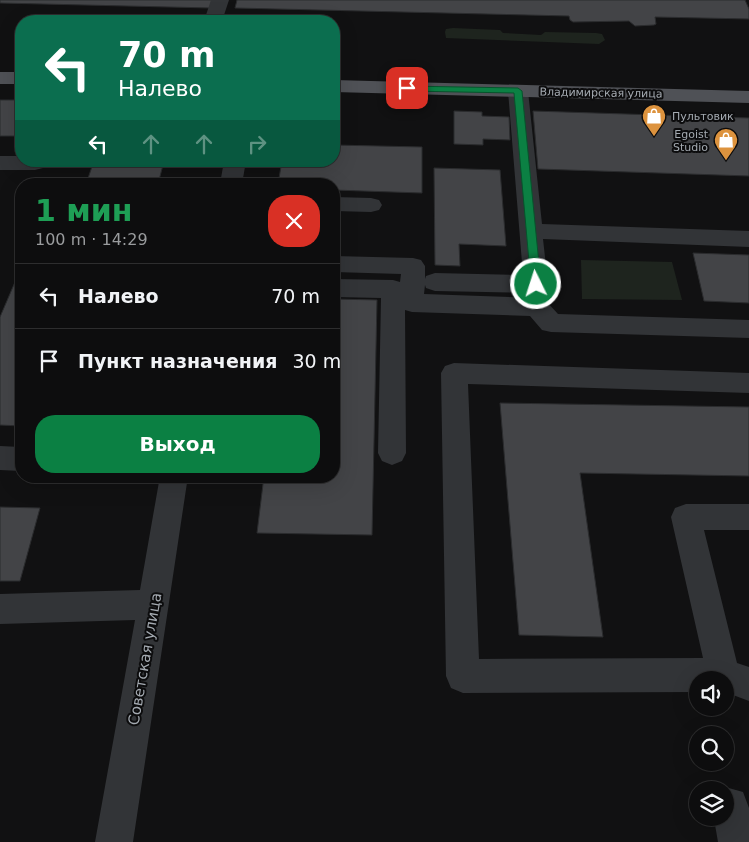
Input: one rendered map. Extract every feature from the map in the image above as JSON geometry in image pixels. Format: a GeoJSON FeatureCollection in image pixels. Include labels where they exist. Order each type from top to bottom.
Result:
{"type":"FeatureCollection","features":[{"type":"Feature","properties":{"kind":"main road"},"geometry":{"type":"LineString","coordinates":[[0,78],[15,78]]}},
{"type":"Feature","properties":{"kind":"main road","name":"Владимирская улица"},"geometry":{"type":"LineString","coordinates":[[340,86],[749,97]]}},
{"type":"Feature","properties":{"kind":"street"},"geometry":{"type":"LineString","coordinates":[[215,15],[220,0]]}},
{"type":"Feature","properties":{"kind":"street"},"geometry":{"type":"LineString","coordinates":[[435,282],[536,284],[518,91]]}},
{"type":"Feature","properties":{"kind":"street"},"geometry":{"type":"LineString","coordinates":[[0,163],[15,163]]}},
{"type":"Feature","properties":{"kind":"street"},"geometry":{"type":"LineString","coordinates":[[340,204],[371,205]]}},
{"type":"Feature","properties":{"kind":"street"},"geometry":{"type":"LineString","coordinates":[[532,231],[749,239]]}},
{"type":"Feature","properties":{"kind":"street"},"geometry":{"type":"LineString","coordinates":[[340,264],[413,266],[412,303],[537,307],[551,323],[749,329]]}},
{"type":"Feature","properties":{"kind":"street"},"geometry":{"type":"LineString","coordinates":[[340,288],[393,289],[392,453]]}},
{"type":"Feature","properties":{"kind":"street"},"geometry":{"type":"LineString","coordinates":[[749,383],[454,373],[463,676],[736,680],[686,517],[749,517]]}},
{"type":"Feature","properties":{"kind":"street"},"geometry":{"type":"LineString","coordinates":[[0,458],[15,459]]}},
{"type":"Feature","properties":{"kind":"street","name":"Советская улица"},"geometry":{"type":"LineString","coordinates":[[114,842],[173,483]]}},
{"type":"Feature","properties":{"kind":"street"},"geometry":{"type":"LineString","coordinates":[[0,609],[154,605]]}},
{"type":"Feature","properties":{"kind":"street"},"geometry":{"type":"LineString","coordinates":[[734,826],[737,842]]}},
{"type":"Feature","properties":{"kind":"shaded area"},"geometry":{"type":"Polygon","coordinates":[[[446,29],[500,30],[503,33],[541,35],[545,32],[596,33],[602,34],[605,40],[599,44],[446,38],[446,29]]]}},
{"type":"Feature","properties":{"kind":"shaded area"},"geometry":{"type":"Polygon","coordinates":[[[581,260],[672,262],[682,300],[582,299],[581,260]]]}},
{"type":"Feature","properties":{"kind":"building"},"geometry":{"type":"Polygon","coordinates":[[[0,0],[214,0],[211,8],[0,3],[0,0]]]}},
{"type":"Feature","properties":{"kind":"building"},"geometry":{"type":"Polygon","coordinates":[[[237,0],[745,0],[749,9],[749,19],[655,17],[656,24],[654,25],[635,26],[629,21],[573,22],[569,16],[235,8],[237,0]]]}},
{"type":"Feature","properties":{"kind":"building"},"geometry":{"type":"Polygon","coordinates":[[[0,100],[15,100],[15,136],[0,136],[0,100]]]}},
{"type":"Feature","properties":{"kind":"building"},"geometry":{"type":"Polygon","coordinates":[[[454,111],[482,112],[482,116],[509,117],[510,140],[483,139],[483,145],[454,144],[454,111]]]}},
{"type":"Feature","properties":{"kind":"building"},"geometry":{"type":"Polygon","coordinates":[[[533,111],[749,118],[749,176],[538,169],[533,111]]]}},
{"type":"Feature","properties":{"kind":"building"},"geometry":{"type":"Polygon","coordinates":[[[340,145],[422,147],[422,193],[340,190],[340,178],[279,178],[281,167],[340,167],[340,145]]]}},
{"type":"Feature","properties":{"kind":"building"},"geometry":{"type":"Polygon","coordinates":[[[92,167],[162,167],[160,178],[88,178],[92,167]]]}},
{"type":"Feature","properties":{"kind":"building"},"geometry":{"type":"Polygon","coordinates":[[[434,168],[500,170],[506,246],[459,244],[460,266],[435,265],[434,168]]]}},
{"type":"Feature","properties":{"kind":"building"},"geometry":{"type":"Polygon","coordinates":[[[693,253],[749,255],[749,303],[704,301],[693,253]]]}},
{"type":"Feature","properties":{"kind":"building"},"geometry":{"type":"Polygon","coordinates":[[[15,282],[15,426],[0,425],[0,317],[15,282]]]}},
{"type":"Feature","properties":{"kind":"building"},"geometry":{"type":"Polygon","coordinates":[[[340,299],[377,300],[372,535],[257,533],[263,483],[340,483],[340,299]]]}},
{"type":"Feature","properties":{"kind":"building"},"geometry":{"type":"Polygon","coordinates":[[[500,403],[749,407],[749,476],[580,473],[603,637],[519,635],[500,403]]]}},
{"type":"Feature","properties":{"kind":"building"},"geometry":{"type":"Polygon","coordinates":[[[0,507],[40,508],[20,581],[0,581],[0,507]]]}},
{"type":"Feature","properties":{"kind":"place","name":"Пультовик"},"geometry":{"type":"Point","coordinates":[654,137]}},
{"type":"Feature","properties":{"kind":"place","name":"Egoist Studio"},"geometry":{"type":"Point","coordinates":[726,161]}},
{"type":"Feature","properties":{"kind":"route"},"geometry":{"type":"LineString","coordinates":[[407,88],[518,91],[536,284]]}}]}
